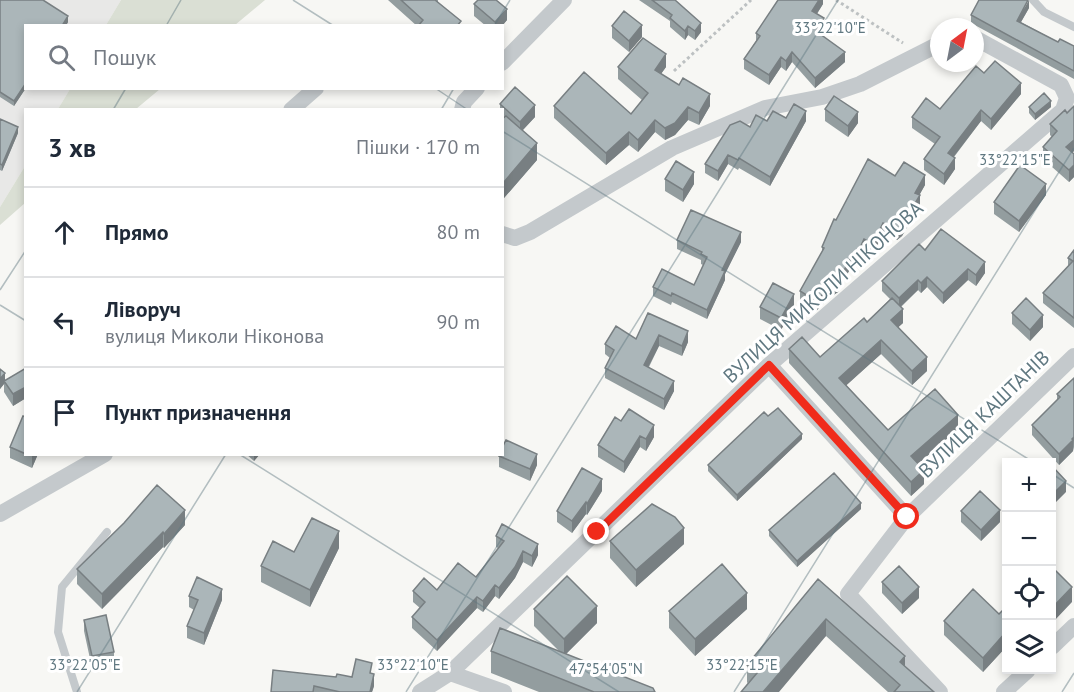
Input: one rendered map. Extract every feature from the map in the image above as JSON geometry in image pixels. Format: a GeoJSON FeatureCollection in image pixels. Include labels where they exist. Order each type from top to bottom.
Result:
{"type":"FeatureCollection","features":[{"type":"Feature","properties":{"kind":"street"},"geometry":{"type":"LineString","coordinates":[[504,61],[564,0]]}},
{"type":"Feature","properties":{"kind":"street","name":"ВУЛИЦЯ МИКОЛИ НІКОНОВА"},"geometry":{"type":"LineString","coordinates":[[420,692],[450,673],[769,365],[1063,110],[1067,98],[1061,85],[984,43]]}},
{"type":"Feature","properties":{"kind":"street"},"geometry":{"type":"LineString","coordinates":[[504,235],[515,238],[530,232],[672,147],[765,108],[822,97],[860,84],[930,49]]}},
{"type":"Feature","properties":{"kind":"street"},"geometry":{"type":"LineString","coordinates":[[293,108],[314,90]]}},
{"type":"Feature","properties":{"kind":"street"},"geometry":{"type":"LineString","coordinates":[[462,108],[464,102],[475,90]]}},
{"type":"Feature","properties":{"kind":"street","name":"ВУЛИЦЯ КАШТАНІВ"},"geometry":{"type":"LineString","coordinates":[[940,692],[848,594],[907,517],[1074,356]]}},
{"type":"Feature","properties":{"kind":"street"},"geometry":{"type":"LineString","coordinates":[[769,365],[907,517]]}},
{"type":"Feature","properties":{"kind":"street"},"geometry":{"type":"LineString","coordinates":[[0,514],[102,456]]}},
{"type":"Feature","properties":{"kind":"street"},"geometry":{"type":"LineString","coordinates":[[1056,643],[1074,626]]}},
{"type":"Feature","properties":{"kind":"street"},"geometry":{"type":"LineString","coordinates":[[450,673],[504,692]]}},
{"type":"Feature","properties":{"kind":"street"},"geometry":{"type":"LineString","coordinates":[[1012,689],[1024,674]]}},
{"type":"Feature","properties":{"kind":"lane"},"geometry":{"type":"LineString","coordinates":[[1034,0],[1044,12],[1074,27]]}},
{"type":"Feature","properties":{"kind":"lane"},"geometry":{"type":"LineString","coordinates":[[77,692],[58,632],[62,587],[107,532]]}},
{"type":"Feature","properties":{"kind":"path"},"geometry":{"type":"LineString","coordinates":[[674,71],[751,0]]}},
{"type":"Feature","properties":{"kind":"path"},"geometry":{"type":"LineString","coordinates":[[836,0],[920,54]]}},
{"type":"Feature","properties":{"kind":"shaded area"},"geometry":{"type":"Polygon","coordinates":[[[0,0],[121,0],[107,24],[24,24],[24,90],[69,90],[59,108],[24,108],[24,168],[0,207],[0,0]]]}},
{"type":"Feature","properties":{"kind":"shaded area"},"geometry":{"type":"Polygon","coordinates":[[[121,0],[265,0],[236,24],[107,24],[121,0]]]}},
{"type":"Feature","properties":{"kind":"shaded area"},"geometry":{"type":"Polygon","coordinates":[[[69,90],[159,90],[137,108],[59,108],[69,90]]]}},
{"type":"Feature","properties":{"kind":"shaded area"},"geometry":{"type":"Polygon","coordinates":[[[24,168],[24,204],[0,225],[0,207],[24,168]]]}},
{"type":"Feature","properties":{"kind":"building"},"geometry":{"type":"Polygon","coordinates":[[[0,0],[43,0],[68,16],[63,24],[24,24],[24,86],[14,101],[0,92],[0,0]]]}},
{"type":"Feature","properties":{"kind":"building"},"geometry":{"type":"Polygon","coordinates":[[[401,0],[435,0],[461,21],[459,24],[420,24],[423,20],[401,0]]]}},
{"type":"Feature","properties":{"kind":"building"},"geometry":{"type":"Polygon","coordinates":[[[478,0],[496,0],[507,9],[495,22],[474,4],[478,0]]]}},
{"type":"Feature","properties":{"kind":"building"},"geometry":{"type":"Polygon","coordinates":[[[652,0],[675,0],[701,23],[695,31],[688,26],[685,31],[670,18],[672,15],[652,0]]]}},
{"type":"Feature","properties":{"kind":"building"},"geometry":{"type":"Polygon","coordinates":[[[778,0],[819,0],[812,11],[824,18],[816,31],[845,52],[815,78],[792,52],[786,61],[781,57],[769,75],[744,59],[760,36],[756,33],[778,0]]]}},
{"type":"Feature","properties":{"kind":"building"},"geometry":{"type":"Polygon","coordinates":[[[979,0],[1028,0],[1017,21],[1058,42],[1060,39],[1074,46],[1074,71],[984,22],[984,18],[971,15],[979,0]]]}},
{"type":"Feature","properties":{"kind":"building"},"geometry":{"type":"Polygon","coordinates":[[[624,11],[642,25],[629,41],[612,26],[624,11]]]}},
{"type":"Feature","properties":{"kind":"building"},"geometry":{"type":"Polygon","coordinates":[[[643,38],[666,54],[655,70],[679,85],[683,78],[710,94],[699,113],[688,107],[675,123],[665,128],[655,120],[638,140],[629,132],[606,153],[554,106],[584,72],[631,114],[648,93],[618,67],[643,38]]]}},
{"type":"Feature","properties":{"kind":"building"},"geometry":{"type":"Polygon","coordinates":[[[995,61],[1021,83],[991,119],[981,110],[948,153],[955,158],[944,174],[924,159],[940,137],[912,117],[926,98],[940,109],[971,72],[984,73],[995,61]]]}},
{"type":"Feature","properties":{"kind":"building"},"geometry":{"type":"Polygon","coordinates":[[[515,87],[535,105],[520,122],[500,104],[515,87]]]}},
{"type":"Feature","properties":{"kind":"building"},"geometry":{"type":"Polygon","coordinates":[[[1044,93],[1051,101],[1035,114],[1029,107],[1044,93]]]}},
{"type":"Feature","properties":{"kind":"building"},"geometry":{"type":"Polygon","coordinates":[[[834,96],[858,112],[848,126],[825,109],[834,96]]]}},
{"type":"Feature","properties":{"kind":"building"},"geometry":{"type":"Polygon","coordinates":[[[794,104],[806,111],[770,177],[739,158],[738,160],[728,155],[718,171],[705,164],[730,125],[740,121],[750,127],[756,115],[767,121],[773,111],[786,118],[794,104]]]}},
{"type":"Feature","properties":{"kind":"building"},"geometry":{"type":"Polygon","coordinates":[[[1074,106],[1074,140],[1066,147],[1074,154],[1074,165],[1069,170],[1043,147],[1057,131],[1050,124],[1065,110],[1067,113],[1074,106]]]}},
{"type":"Feature","properties":{"kind":"building"},"geometry":{"type":"Polygon","coordinates":[[[506,116],[537,143],[504,182],[504,118],[506,116]]]}},
{"type":"Feature","properties":{"kind":"building"},"geometry":{"type":"Polygon","coordinates":[[[0,119],[18,127],[2,165],[0,164],[0,119]]]}},
{"type":"Feature","properties":{"kind":"building"},"geometry":{"type":"Polygon","coordinates":[[[868,159],[895,176],[904,162],[925,175],[915,193],[920,195],[902,226],[897,230],[883,223],[873,244],[864,239],[854,261],[850,259],[838,282],[830,285],[816,301],[800,291],[824,248],[822,247],[834,219],[836,220],[868,159]]]}},
{"type":"Feature","properties":{"kind":"building"},"geometry":{"type":"Polygon","coordinates":[[[676,161],[694,172],[683,190],[665,179],[676,161]]]}},
{"type":"Feature","properties":{"kind":"building"},"geometry":{"type":"Polygon","coordinates":[[[1020,165],[1046,184],[1019,221],[994,202],[1020,165]]]}},
{"type":"Feature","properties":{"kind":"building"},"geometry":{"type":"Polygon","coordinates":[[[691,210],[741,232],[722,270],[725,271],[707,310],[672,293],[671,296],[653,287],[662,269],[694,285],[707,257],[701,254],[702,252],[677,240],[691,210]]]}},
{"type":"Feature","properties":{"kind":"building"},"geometry":{"type":"Polygon","coordinates":[[[941,229],[985,262],[976,275],[968,269],[943,293],[927,277],[921,283],[918,280],[899,298],[882,281],[919,244],[925,250],[941,229]]]}},
{"type":"Feature","properties":{"kind":"building"},"geometry":{"type":"Polygon","coordinates":[[[1074,250],[1074,318],[1043,293],[1073,261],[1068,258],[1074,250]]]}},
{"type":"Feature","properties":{"kind":"building"},"geometry":{"type":"Polygon","coordinates":[[[773,283],[794,294],[781,318],[760,307],[773,283]]]}},
{"type":"Feature","properties":{"kind":"building"},"geometry":{"type":"Polygon","coordinates":[[[892,298],[903,309],[891,320],[927,357],[912,371],[881,340],[839,378],[888,430],[935,389],[958,415],[911,456],[924,470],[911,482],[789,349],[802,337],[820,357],[864,318],[867,322],[892,298]]]}},
{"type":"Feature","properties":{"kind":"building"},"geometry":{"type":"Polygon","coordinates":[[[1026,298],[1043,315],[1030,330],[1012,313],[1026,298]]]}},
{"type":"Feature","properties":{"kind":"building"},"geometry":{"type":"Polygon","coordinates":[[[648,313],[688,331],[682,346],[659,335],[644,365],[674,381],[664,399],[605,368],[614,350],[605,344],[616,326],[636,339],[648,313]]]}},
{"type":"Feature","properties":{"kind":"building"},"geometry":{"type":"Polygon","coordinates":[[[0,369],[5,373],[0,379],[0,369]]]}},
{"type":"Feature","properties":{"kind":"building"},"geometry":{"type":"Polygon","coordinates":[[[24,369],[24,388],[13,394],[4,381],[24,369]]]}},
{"type":"Feature","properties":{"kind":"building"},"geometry":{"type":"Polygon","coordinates":[[[1074,378],[1074,437],[1059,454],[1032,425],[1060,397],[1057,394],[1074,378]]]}},
{"type":"Feature","properties":{"kind":"building"},"geometry":{"type":"Polygon","coordinates":[[[778,408],[802,434],[737,495],[708,465],[764,412],[768,416],[778,408]]]}},
{"type":"Feature","properties":{"kind":"building"},"geometry":{"type":"Polygon","coordinates":[[[629,409],[654,425],[646,439],[640,436],[624,462],[598,445],[615,417],[621,421],[629,409]]]}},
{"type":"Feature","properties":{"kind":"building"},"geometry":{"type":"Polygon","coordinates":[[[23,416],[24,416],[24,453],[10,447],[23,416]]]}},
{"type":"Feature","properties":{"kind":"building"},"geometry":{"type":"Polygon","coordinates":[[[506,440],[537,454],[530,469],[499,456],[504,456],[506,440]]]}},
{"type":"Feature","properties":{"kind":"building"},"geometry":{"type":"Polygon","coordinates":[[[582,468],[602,479],[587,504],[586,502],[572,521],[557,511],[582,468]]]}},
{"type":"Feature","properties":{"kind":"building"},"geometry":{"type":"Polygon","coordinates":[[[1056,470],[1066,481],[1056,491],[1056,470]]]}},
{"type":"Feature","properties":{"kind":"building"},"geometry":{"type":"Polygon","coordinates":[[[834,473],[861,503],[797,561],[769,530],[834,473]]]}},
{"type":"Feature","properties":{"kind":"building"},"geometry":{"type":"Polygon","coordinates":[[[157,485],[185,510],[164,534],[163,532],[102,594],[77,569],[124,523],[157,485]]]}},
{"type":"Feature","properties":{"kind":"building"},"geometry":{"type":"Polygon","coordinates":[[[980,491],[1000,510],[981,530],[961,511],[980,491]]]}},
{"type":"Feature","properties":{"kind":"building"},"geometry":{"type":"Polygon","coordinates":[[[652,504],[675,517],[684,528],[636,570],[610,541],[652,504]]]}},
{"type":"Feature","properties":{"kind":"building"},"geometry":{"type":"Polygon","coordinates":[[[312,518],[339,531],[310,590],[261,566],[273,541],[294,552],[312,518]]]}},
{"type":"Feature","properties":{"kind":"building"},"geometry":{"type":"Polygon","coordinates":[[[502,524],[538,544],[532,556],[523,551],[515,567],[499,588],[495,585],[483,601],[477,597],[437,640],[412,617],[425,602],[413,591],[424,578],[437,590],[458,563],[476,577],[504,541],[496,536],[502,524]]]}},
{"type":"Feature","properties":{"kind":"building"},"geometry":{"type":"Polygon","coordinates":[[[722,564],[747,593],[695,639],[669,611],[722,564]]]}},
{"type":"Feature","properties":{"kind":"building"},"geometry":{"type":"Polygon","coordinates":[[[899,566],[919,587],[902,603],[882,582],[899,566]]]}},
{"type":"Feature","properties":{"kind":"building"},"geometry":{"type":"Polygon","coordinates":[[[1056,571],[1072,587],[1056,604],[1056,571]]]}},
{"type":"Feature","properties":{"kind":"building"},"geometry":{"type":"Polygon","coordinates":[[[567,576],[597,606],[564,639],[534,609],[567,576]]]}},
{"type":"Feature","properties":{"kind":"building"},"geometry":{"type":"Polygon","coordinates":[[[197,577],[222,589],[204,633],[187,626],[198,600],[189,596],[197,577]]]}},
{"type":"Feature","properties":{"kind":"building"},"geometry":{"type":"Polygon","coordinates":[[[818,579],[905,656],[900,662],[934,692],[894,692],[900,685],[826,619],[763,692],[741,692],[757,673],[747,665],[818,579]]]}},
{"type":"Feature","properties":{"kind":"building"},"geometry":{"type":"Polygon","coordinates":[[[973,589],[999,614],[1002,611],[1002,637],[983,658],[944,621],[973,589]]]}},
{"type":"Feature","properties":{"kind":"building"},"geometry":{"type":"Polygon","coordinates":[[[106,615],[114,652],[92,656],[84,620],[106,615]]]}},
{"type":"Feature","properties":{"kind":"building"},"geometry":{"type":"Polygon","coordinates":[[[500,628],[653,688],[655,692],[594,692],[491,651],[500,628]]]}},
{"type":"Feature","properties":{"kind":"building"},"geometry":{"type":"Polygon","coordinates":[[[356,659],[372,663],[370,673],[374,674],[370,692],[340,692],[314,686],[313,692],[271,692],[273,670],[352,677],[356,659]]]}},
{"type":"Feature","properties":{"kind":"route"},"geometry":{"type":"LineString","coordinates":[[597,532],[769,365],[907,517]]}}]}
